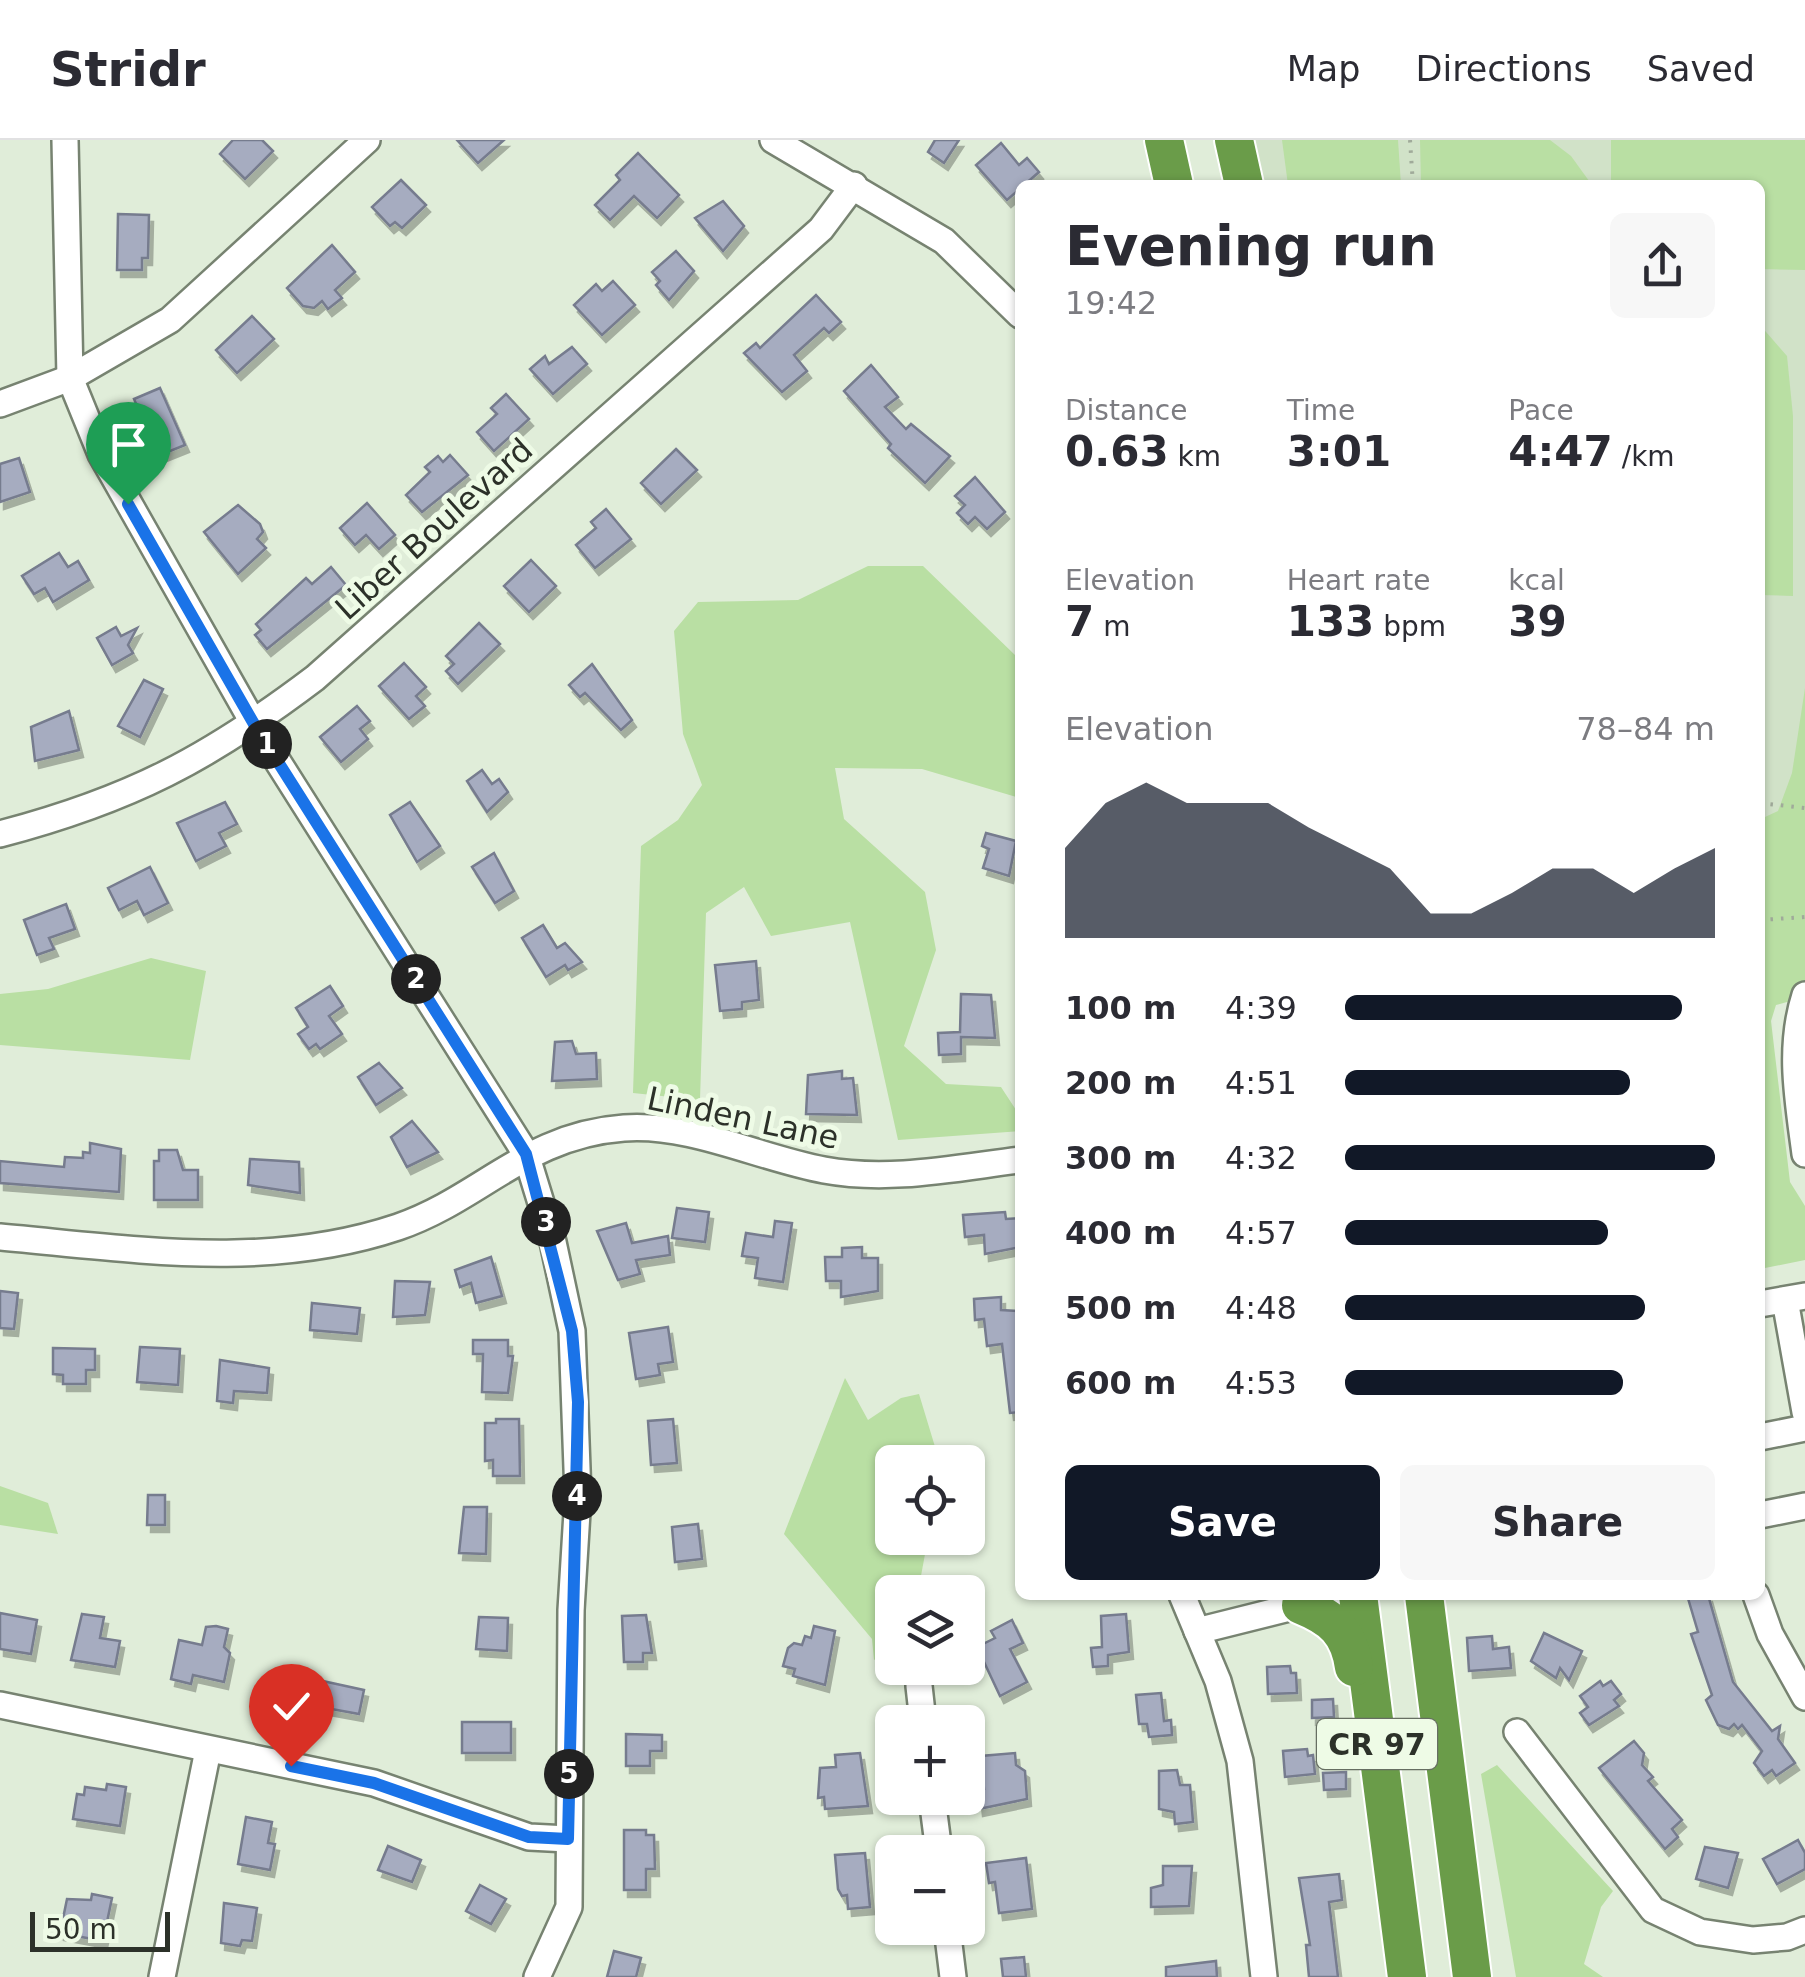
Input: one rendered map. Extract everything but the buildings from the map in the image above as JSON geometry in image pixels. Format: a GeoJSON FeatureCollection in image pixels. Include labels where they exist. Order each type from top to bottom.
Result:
{"type":"FeatureCollection","features":[{"type":"Feature","properties":{"kind":"highway"},"geometry":{"type":"LineString","coordinates":[[1164,140],[1173,180]]}},
{"type":"Feature","properties":{"kind":"highway"},"geometry":{"type":"LineString","coordinates":[[1234,140],[1243,180]]}},
{"type":"Feature","properties":{"kind":"highway"},"geometry":{"type":"LineString","coordinates":[[1309,1600],[1348,1640],[1370,1803],[1396,1893]]}},
{"type":"Feature","properties":{"kind":"highway","name":"CR 97"},"geometry":{"type":"LineString","coordinates":[[1359,1600],[1407,1977]]}},
{"type":"Feature","properties":{"kind":"highway","name":"CR 97"},"geometry":{"type":"LineString","coordinates":[[1425,1600],[1472,1977]]}},
{"type":"Feature","properties":{"kind":"highway"},"geometry":{"type":"LineString","coordinates":[[1448,1787],[1451,1683],[1443,1622],[1452,1600]]}},
{"type":"Feature","properties":{"kind":"street"},"geometry":{"type":"LineString","coordinates":[[65,140],[70,378],[100,454],[254,724],[526,1154],[572,1331],[578,1402],[569,1906],[537,1977]]}},
{"type":"Feature","properties":{"kind":"street"},"geometry":{"type":"LineString","coordinates":[[0,404],[70,378],[170,320],[368,140]]}},
{"type":"Feature","properties":{"kind":"street"},"geometry":{"type":"LineString","coordinates":[[773,140],[944,241],[1015,310]]}},
{"type":"Feature","properties":{"kind":"street","name":"Liber Boulevard"},"geometry":{"type":"LineString","coordinates":[[0,834],[76,814],[174,774],[254,724],[315,678],[821,229],[854,185]]}},
{"type":"Feature","properties":{"kind":"street"},"geometry":{"type":"LineString","coordinates":[[1805,994],[1796,1034],[1795,1076],[1805,1154]]}},
{"type":"Feature","properties":{"kind":"street","name":"Linden Lane"},"geometry":{"type":"LineString","coordinates":[[0,1236],[224,1256],[317,1248],[403,1226],[478,1186],[526,1154],[583,1134],[627,1127],[672,1131],[824,1170],[880,1176],[1015,1161]]}},
{"type":"Feature","properties":{"kind":"street"},"geometry":{"type":"LineString","coordinates":[[1783,1300],[1800,1352],[1805,1410]]}},
{"type":"Feature","properties":{"kind":"street"},"geometry":{"type":"LineString","coordinates":[[1765,1436],[1805,1428]]}},
{"type":"Feature","properties":{"kind":"street"},"geometry":{"type":"LineString","coordinates":[[1765,1514],[1805,1506]]}},
{"type":"Feature","properties":{"kind":"street"},"geometry":{"type":"LineString","coordinates":[[1184,1600],[1232,1724],[1240,1761],[1264,1977]]}},
{"type":"Feature","properties":{"kind":"street"},"geometry":{"type":"LineString","coordinates":[[1198,1631],[1309,1600]]}},
{"type":"Feature","properties":{"kind":"street"},"geometry":{"type":"LineString","coordinates":[[1758,1600],[1770,1634],[1805,1697]]}},
{"type":"Feature","properties":{"kind":"street"},"geometry":{"type":"LineString","coordinates":[[919,1686],[921,1705]]}},
{"type":"Feature","properties":{"kind":"street"},"geometry":{"type":"LineString","coordinates":[[0,1705],[374,1783],[529,1837],[568,1839]]}},
{"type":"Feature","properties":{"kind":"street"},"geometry":{"type":"LineString","coordinates":[[1517,1732],[1653,1910],[1700,1932],[1753,1940],[1787,1937],[1805,1930]]}},
{"type":"Feature","properties":{"kind":"street"},"geometry":{"type":"LineString","coordinates":[[162,1977],[208,1750]]}},
{"type":"Feature","properties":{"kind":"street"},"geometry":{"type":"LineString","coordinates":[[949,1945],[953,1977]]}},
{"type":"Feature","properties":{"kind":"path"},"geometry":{"type":"LineString","coordinates":[[1410,140],[1413,180]]}},
{"type":"Feature","properties":{"kind":"path"},"geometry":{"type":"LineString","coordinates":[[1765,804],[1805,808]]}},
{"type":"Feature","properties":{"kind":"path"},"geometry":{"type":"LineString","coordinates":[[1765,920],[1805,917]]}},
{"type":"Feature","properties":{"kind":"shaded area"},"geometry":{"type":"Polygon","coordinates":[[[1234,140],[1805,140],[1805,918],[1765,925],[1765,180],[1243,180],[1234,140]]]}},
{"type":"Feature","properties":{"kind":"green space"},"geometry":{"type":"Polygon","coordinates":[[[1282,140],[1398,140],[1401,180],[1287,180],[1282,140]]]}},
{"type":"Feature","properties":{"kind":"green space"},"geometry":{"type":"Polygon","coordinates":[[[1420,140],[1550,140],[1571,156],[1588,180],[1421,180],[1420,140]]]}},
{"type":"Feature","properties":{"kind":"green space"},"geometry":{"type":"Polygon","coordinates":[[[1611,140],[1805,140],[1805,270],[1765,269],[1765,180],[1611,180],[1611,140]]]}},
{"type":"Feature","properties":{"kind":"green space"},"geometry":{"type":"Polygon","coordinates":[[[1765,331],[1787,356],[1793,416],[1793,596],[1765,595],[1765,331]]]}},
{"type":"Feature","properties":{"kind":"green space"},"geometry":{"type":"Polygon","coordinates":[[[868,566],[923,566],[1015,655],[1015,797],[922,769],[835,768],[844,819],[925,892],[936,950],[904,1046],[946,1084],[1001,1087],[1015,1108],[1015,1131],[898,1140],[850,922],[771,936],[744,887],[706,913],[700,1100],[633,1093],[641,846],[678,820],[702,785],[683,734],[674,631],[698,602],[798,600],[868,566]]]}},
{"type":"Feature","properties":{"kind":"green space"},"geometry":{"type":"Polygon","coordinates":[[[1805,688],[1805,997],[1776,1005],[1771,1021],[1790,1182],[1805,1206],[1805,1260],[1765,1268],[1765,817],[1778,811],[1792,773],[1805,688]]]}},
{"type":"Feature","properties":{"kind":"green space"},"geometry":{"type":"Polygon","coordinates":[[[151,958],[206,971],[190,1060],[0,1045],[0,994],[48,989],[151,958]]]}},
{"type":"Feature","properties":{"kind":"green space"},"geometry":{"type":"Polygon","coordinates":[[[845,1378],[868,1420],[901,1398],[919,1394],[934,1445],[875,1445],[875,1555],[925,1555],[921,1575],[875,1575],[875,1659],[872,1639],[784,1534],[845,1378]]]}},
{"type":"Feature","properties":{"kind":"green space"},"geometry":{"type":"Polygon","coordinates":[[[0,1486],[48,1503],[58,1534],[0,1525],[0,1486]]]}},
{"type":"Feature","properties":{"kind":"green space"},"geometry":{"type":"Polygon","coordinates":[[[1497,1765],[1613,1891],[1601,1907],[1584,1964],[1603,1977],[1516,1977],[1481,1774],[1497,1765]]]}},
{"type":"Feature","properties":{"kind":"route"},"geometry":{"type":"LineString","coordinates":[[128,504],[254,724],[526,1154],[552,1242],[572,1331],[578,1402],[578,1496],[570,1610],[568,1839],[529,1837],[374,1783],[291,1766]]}}]}
